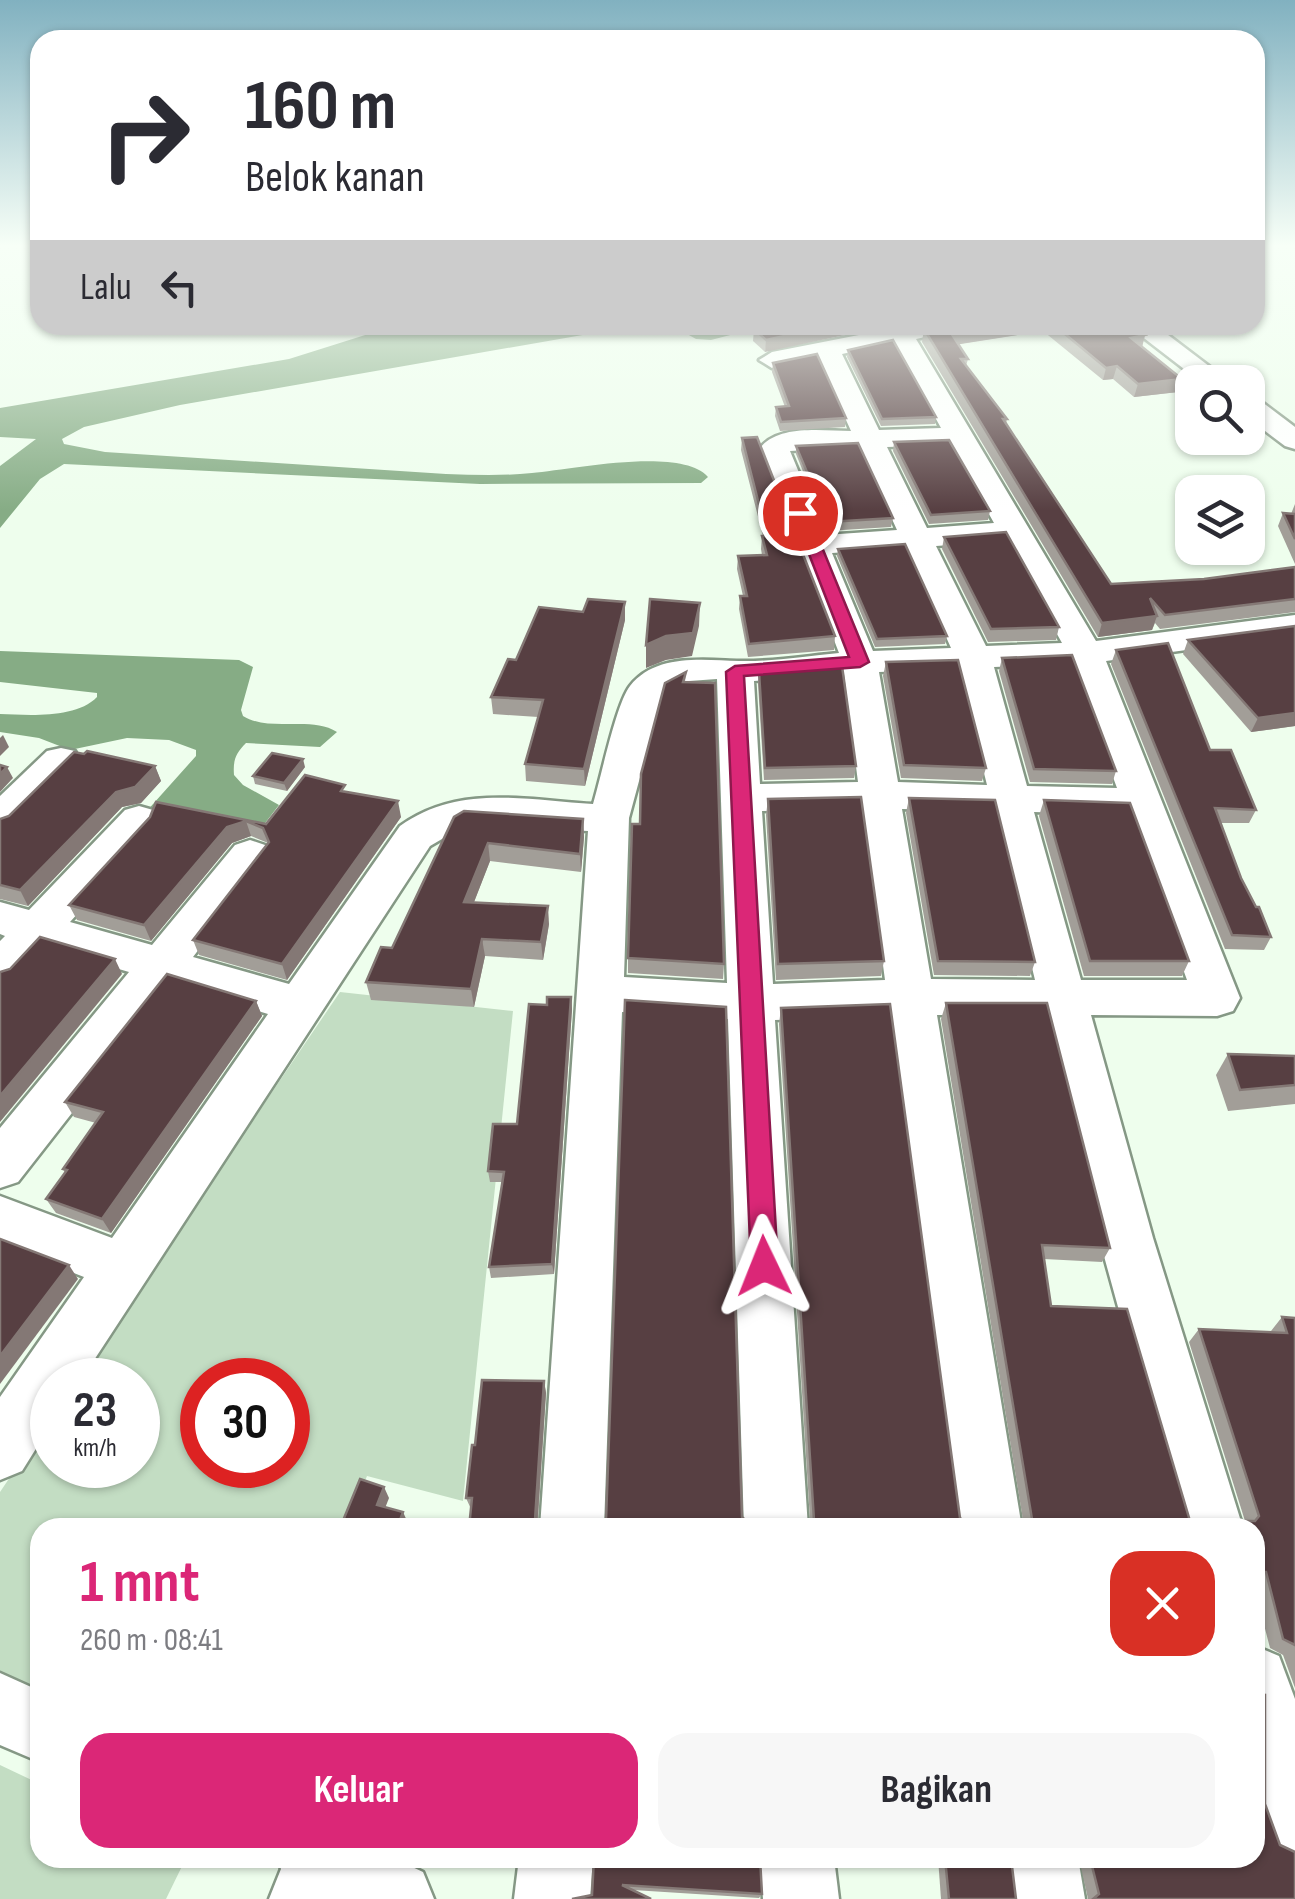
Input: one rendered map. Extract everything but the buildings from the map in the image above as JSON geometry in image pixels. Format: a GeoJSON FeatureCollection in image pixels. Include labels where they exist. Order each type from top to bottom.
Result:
{"type":"FeatureCollection","features":[{"type":"Feature","properties":{"kind":"street"},"geometry":{"type":"LineString","coordinates":[[772,360],[906,335]]}},
{"type":"Feature","properties":{"kind":"street"},"geometry":{"type":"LineString","coordinates":[[1153,335],[1194,365]]}},
{"type":"Feature","properties":{"kind":"street"},"geometry":{"type":"LineString","coordinates":[[598,993],[753,1003],[908,997],[1217,998],[1085,652],[902,336]]}},
{"type":"Feature","properties":{"kind":"street"},"geometry":{"type":"LineString","coordinates":[[827,350],[972,656],[1126,1238],[1207,1518]]}},
{"type":"Feature","properties":{"kind":"street"},"geometry":{"type":"LineString","coordinates":[[1265,418],[1295,440]]}},
{"type":"Feature","properties":{"kind":"street"},"geometry":{"type":"LineString","coordinates":[[960,436],[786,441],[774,448],[860,662],[988,1518]]}},
{"type":"Feature","properties":{"kind":"street"},"geometry":{"type":"LineString","coordinates":[[814,545],[1016,531]]}},
{"type":"Feature","properties":{"kind":"street"},"geometry":{"type":"LineString","coordinates":[[572,1518],[609,818],[645,691],[662,677],[721,667],[735,672],[1085,652],[1295,625]]}},
{"type":"Feature","properties":{"kind":"street"},"geometry":{"type":"LineString","coordinates":[[735,672],[776,1518]]}},
{"type":"Feature","properties":{"kind":"street"},"geometry":{"type":"LineString","coordinates":[[0,818],[61,760]]}},
{"type":"Feature","properties":{"kind":"street"},"geometry":{"type":"LineString","coordinates":[[740,798],[877,795],[1140,802]]}},
{"type":"Feature","properties":{"kind":"street"},"geometry":{"type":"LineString","coordinates":[[0,1449],[415,836],[434,822],[462,811],[609,818]]}},
{"type":"Feature","properties":{"kind":"street"},"geometry":{"type":"LineString","coordinates":[[0,970],[19,923],[138,820]]}},
{"type":"Feature","properties":{"kind":"street"},"geometry":{"type":"LineString","coordinates":[[0,1166],[250,855]]}},
{"type":"Feature","properties":{"kind":"street"},"geometry":{"type":"LineString","coordinates":[[19,923],[298,1005]]}},
{"type":"Feature","properties":{"kind":"street"},"geometry":{"type":"LineString","coordinates":[[0,1220],[123,1267]]}},
{"type":"Feature","properties":{"kind":"street"},"geometry":{"type":"LineString","coordinates":[[0,1708],[30,1722]]}},
{"type":"Feature","properties":{"kind":"street"},"geometry":{"type":"LineString","coordinates":[[1265,1716],[1295,1823]]}},
{"type":"Feature","properties":{"kind":"street"},"geometry":{"type":"LineString","coordinates":[[552,1899],[555,1868]]}},
{"type":"Feature","properties":{"kind":"street"},"geometry":{"type":"LineString","coordinates":[[799,1868],[801,1899]]}},
{"type":"Feature","properties":{"kind":"street"},"geometry":{"type":"LineString","coordinates":[[1043,1868],[1048,1899]]}},
{"type":"Feature","properties":{"kind":"street"},"geometry":{"type":"LineString","coordinates":[[314,1873],[396,1899]]}},
{"type":"Feature","properties":{"kind":"shaded area"},"geometry":{"type":"Polygon","coordinates":[[[365,335],[582,335],[180,405],[84,427],[62,439],[64,444],[105,452],[446,474],[521,474],[650,461],[694,468],[708,477],[701,483],[480,484],[64,464],[40,479],[0,528],[0,466],[36,439],[0,437],[0,408],[289,359],[365,335]]]}},
{"type":"Feature","properties":{"kind":"shaded area"},"geometry":{"type":"Polygon","coordinates":[[[689,335],[730,335],[711,340],[689,335]]]}},
{"type":"Feature","properties":{"kind":"shaded area"},"geometry":{"type":"Polygon","coordinates":[[[0,651],[239,660],[253,667],[241,710],[243,716],[266,723],[327,727],[337,732],[320,747],[246,743],[239,751],[234,775],[243,785],[279,805],[262,827],[145,813],[196,756],[196,750],[169,740],[127,738],[70,750],[39,738],[0,732],[0,714],[64,712],[88,704],[97,693],[0,682],[0,651]]]}},
{"type":"Feature","properties":{"kind":"shaded area"},"geometry":{"type":"Polygon","coordinates":[[[340,992],[513,1011],[463,1501],[367,1476],[350,1518],[30,1518],[30,1685],[0,1671],[0,1492],[30,1448],[30,1488],[160,1488],[160,1358],[91,1358],[340,992]]]}},
{"type":"Feature","properties":{"kind":"shaded area"},"geometry":{"type":"Polygon","coordinates":[[[0,1765],[30,1779],[30,1868],[181,1868],[166,1899],[0,1899],[0,1765]]]}},
{"type":"Feature","properties":{"kind":"route"},"geometry":{"type":"LineString","coordinates":[[764,1266],[735,672],[860,662],[800,513]]}}]}
